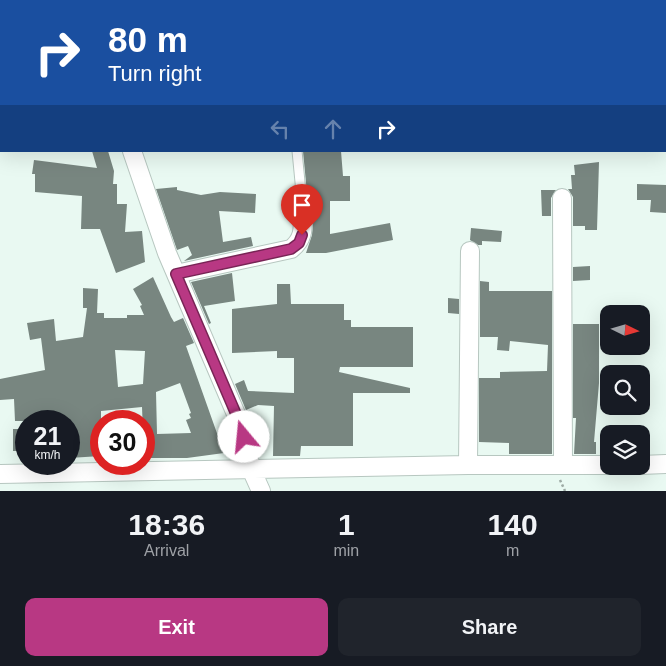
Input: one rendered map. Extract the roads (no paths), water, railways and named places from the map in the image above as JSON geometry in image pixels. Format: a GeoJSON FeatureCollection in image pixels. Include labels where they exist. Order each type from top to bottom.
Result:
{"type":"FeatureCollection","features":[{"type":"Feature","properties":{"kind":"street"},"geometry":{"type":"LineString","coordinates":[[132,152],[176,274],[239,421],[252,471],[261,491]]}},
{"type":"Feature","properties":{"kind":"street"},"geometry":{"type":"LineString","coordinates":[[562,198],[563,465]]}},
{"type":"Feature","properties":{"kind":"street"},"geometry":{"type":"LineString","coordinates":[[176,274],[291,249],[299,243],[302,235],[303,213]]}},
{"type":"Feature","properties":{"kind":"street"},"geometry":{"type":"LineString","coordinates":[[468,465],[470,250]]}},
{"type":"Feature","properties":{"kind":"street"},"geometry":{"type":"LineString","coordinates":[[650,465],[666,464]]}},
{"type":"Feature","properties":{"kind":"street"},"geometry":{"type":"LineString","coordinates":[[0,474],[252,471],[468,465],[600,465]]}},
{"type":"Feature","properties":{"kind":"lane"},"geometry":{"type":"LineString","coordinates":[[297,152],[303,213]]}}]}
